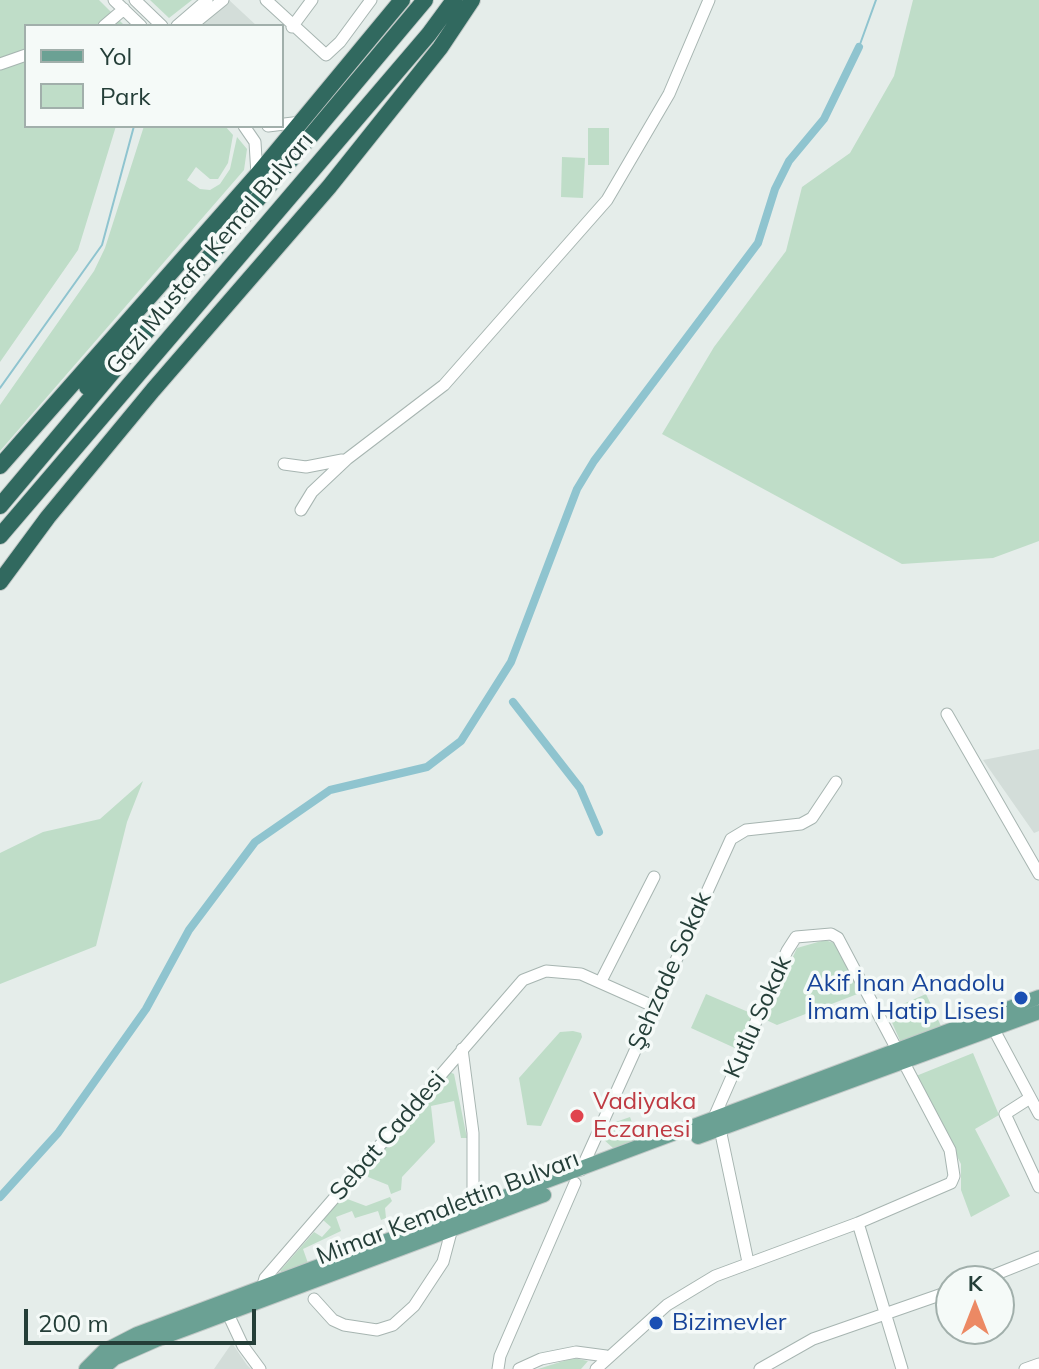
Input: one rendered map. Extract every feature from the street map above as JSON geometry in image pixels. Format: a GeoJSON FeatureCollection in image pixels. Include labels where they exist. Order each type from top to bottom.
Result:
{"type":"FeatureCollection","features":[{"type":"Feature","properties":{"kind":"highway"},"geometry":{"type":"LineString","coordinates":[[0,466],[257,175],[402,0]]}},
{"type":"Feature","properties":{"kind":"highway","name":"Gazi Mustafa Kemal Bulvarı"},"geometry":{"type":"LineString","coordinates":[[0,506],[425,0]]}},
{"type":"Feature","properties":{"kind":"highway","name":"Gazi Mustafa Kemal Bulvarı"},"geometry":{"type":"LineString","coordinates":[[0,536],[429,34],[454,0]]}},
{"type":"Feature","properties":{"kind":"highway"},"geometry":{"type":"LineString","coordinates":[[0,582],[48,517],[339,175],[440,48],[472,0]]}},
{"type":"Feature","properties":{"kind":"highway"},"geometry":{"type":"LineString","coordinates":[[264,262],[399,81],[429,34]]}},
{"type":"Feature","properties":{"kind":"highway"},"geometry":{"type":"LineString","coordinates":[[35,465],[85,390],[257,175]]}},
{"type":"Feature","properties":{"kind":"highway"},"geometry":{"type":"LineString","coordinates":[[0,566],[48,517]]}},
{"type":"Feature","properties":{"kind":"main road"},"geometry":{"type":"LineString","coordinates":[[86,1369],[104,1351],[128,1338],[262,1288],[472,1218],[899,1056],[1039,997]]}},
{"type":"Feature","properties":{"kind":"main road"},"geometry":{"type":"LineString","coordinates":[[899,1056],[1039,1012]]}},
{"type":"Feature","properties":{"kind":"main road","name":"Mimar Kemalettin Bulvarı"},"geometry":{"type":"LineString","coordinates":[[102,1369],[133,1350],[451,1232],[472,1218]]}},
{"type":"Feature","properties":{"kind":"street"},"geometry":{"type":"LineString","coordinates":[[114,0],[139,24]]}},
{"type":"Feature","properties":{"kind":"street"},"geometry":{"type":"LineString","coordinates":[[135,0],[160,24]]}},
{"type":"Feature","properties":{"kind":"street"},"geometry":{"type":"LineString","coordinates":[[179,24],[207,0]]}},
{"type":"Feature","properties":{"kind":"street"},"geometry":{"type":"LineString","coordinates":[[193,24],[223,0]]}},
{"type":"Feature","properties":{"kind":"street"},"geometry":{"type":"LineString","coordinates":[[266,0],[326,55],[340,42],[371,0]]}},
{"type":"Feature","properties":{"kind":"street"},"geometry":{"type":"LineString","coordinates":[[292,27],[312,0]]}},
{"type":"Feature","properties":{"kind":"street"},"geometry":{"type":"LineString","coordinates":[[301,510],[312,492],[347,459],[444,385],[607,200],[669,94],[709,0]]}},
{"type":"Feature","properties":{"kind":"street"},"geometry":{"type":"LineString","coordinates":[[106,24],[124,9]]}},
{"type":"Feature","properties":{"kind":"street"},"geometry":{"type":"LineString","coordinates":[[0,64],[24,56]]}},
{"type":"Feature","properties":{"kind":"street"},"geometry":{"type":"LineString","coordinates":[[284,124],[302,122]]}},
{"type":"Feature","properties":{"kind":"street"},"geometry":{"type":"LineString","coordinates":[[245,128],[255,142],[257,175]]}},
{"type":"Feature","properties":{"kind":"street"},"geometry":{"type":"LineString","coordinates":[[284,464],[306,467],[347,459]]}},
{"type":"Feature","properties":{"kind":"street"},"geometry":{"type":"LineString","coordinates":[[947,714],[1039,874]]}},
{"type":"Feature","properties":{"kind":"street","name":"Şehzade Sokak"},"geometry":{"type":"LineString","coordinates":[[498,1369],[500,1356],[653,1006],[731,839],[746,830],[801,824],[820,811],[836,782]]}},
{"type":"Feature","properties":{"kind":"street"},"geometry":{"type":"LineString","coordinates":[[653,1006],[601,981],[654,877]]}},
{"type":"Feature","properties":{"kind":"street","name":"Kutlu Sokak"},"geometry":{"type":"LineString","coordinates":[[716,1125],[773,979],[796,937],[823,933],[838,938],[899,1056]]}},
{"type":"Feature","properties":{"kind":"street","name":"Sebat Caddesi"},"geometry":{"type":"LineString","coordinates":[[262,1288],[265,1278],[517,985],[529,976],[546,971],[570,972],[601,981]]}},
{"type":"Feature","properties":{"kind":"street"},"geometry":{"type":"LineString","coordinates":[[993,1028],[1039,1114]]}},
{"type":"Feature","properties":{"kind":"street"},"geometry":{"type":"LineString","coordinates":[[462,1049],[473,1133],[472,1218]]}},
{"type":"Feature","properties":{"kind":"street"},"geometry":{"type":"LineString","coordinates":[[596,1369],[606,1356],[667,1305],[715,1276],[858,1223],[951,1183],[954,1176],[950,1150],[899,1056]]}},
{"type":"Feature","properties":{"kind":"street"},"geometry":{"type":"LineString","coordinates":[[1030,1098],[1005,1114],[1039,1187]]}},
{"type":"Feature","properties":{"kind":"street"},"geometry":{"type":"LineString","coordinates":[[716,1125],[748,1262]]}},
{"type":"Feature","properties":{"kind":"street"},"geometry":{"type":"LineString","coordinates":[[858,1223],[902,1369]]}},
{"type":"Feature","properties":{"kind":"street"},"geometry":{"type":"LineString","coordinates":[[314,1299],[333,1320],[344,1325],[377,1330],[393,1325],[414,1306],[443,1262],[451,1232]]}},
{"type":"Feature","properties":{"kind":"street"},"geometry":{"type":"LineString","coordinates":[[1015,1267],[1039,1257]]}},
{"type":"Feature","properties":{"kind":"street"},"geometry":{"type":"LineString","coordinates":[[760,1369],[813,1339],[935,1297]]}},
{"type":"Feature","properties":{"kind":"street"},"geometry":{"type":"LineString","coordinates":[[228,1314],[243,1346],[260,1369]]}},
{"type":"Feature","properties":{"kind":"street"},"geometry":{"type":"LineString","coordinates":[[519,1369],[541,1359],[576,1352],[606,1356]]}},
{"type":"Feature","properties":{"kind":"street"},"geometry":{"type":"LineString","coordinates":[[1025,1369],[1039,1364]]}},
{"type":"Feature","properties":{"kind":"shaded area"},"geometry":{"type":"Polygon","coordinates":[[[229,0],[255,24],[201,24],[229,0]]]}},
{"type":"Feature","properties":{"kind":"shaded area"},"geometry":{"type":"Polygon","coordinates":[[[1039,749],[1039,831],[1034,833],[983,760],[1039,749]]]}},
{"type":"Feature","properties":{"kind":"shaded area"},"geometry":{"type":"Polygon","coordinates":[[[232,1343],[247,1365],[251,1369],[214,1369],[232,1343]]]}},
{"type":"Feature","properties":{"kind":"green space"},"geometry":{"type":"Polygon","coordinates":[[[0,0],[99,0],[123,24],[24,24],[24,128],[115,128],[78,250],[0,362],[0,0]]]}},
{"type":"Feature","properties":{"kind":"green space"},"geometry":{"type":"Polygon","coordinates":[[[150,0],[192,0],[169,18],[150,0]]]}},
{"type":"Feature","properties":{"kind":"green space"},"geometry":{"type":"Polygon","coordinates":[[[913,0],[1039,0],[1039,541],[993,558],[902,564],[662,434],[714,347],[786,251],[802,187],[850,153],[894,76],[913,0]]]}},
{"type":"Feature","properties":{"kind":"green space"},"geometry":{"type":"Polygon","coordinates":[[[143,128],[227,128],[233,135],[228,163],[218,179],[210,179],[196,167],[187,180],[200,189],[210,190],[220,184],[230,169],[237,137],[247,149],[244,170],[0,451],[0,405],[94,271],[105,248],[143,128]]]}},
{"type":"Feature","properties":{"kind":"green space"},"geometry":{"type":"Polygon","coordinates":[[[588,128],[609,128],[609,165],[588,165],[588,128]]]}},
{"type":"Feature","properties":{"kind":"green space"},"geometry":{"type":"Polygon","coordinates":[[[562,157],[585,158],[583,198],[561,197],[562,157]]]}},
{"type":"Feature","properties":{"kind":"green space"},"geometry":{"type":"Polygon","coordinates":[[[143,781],[127,822],[96,946],[0,984],[0,853],[43,832],[100,819],[143,781]]]}},
{"type":"Feature","properties":{"kind":"green space"},"geometry":{"type":"Polygon","coordinates":[[[825,940],[837,944],[860,993],[777,1025],[764,1019],[797,948],[825,940]]]}},
{"type":"Feature","properties":{"kind":"green space"},"geometry":{"type":"Polygon","coordinates":[[[706,994],[753,1014],[737,1049],[691,1028],[706,994]]]}},
{"type":"Feature","properties":{"kind":"green space"},"geometry":{"type":"Polygon","coordinates":[[[926,994],[941,1026],[901,1043],[887,1011],[926,994]]]}},
{"type":"Feature","properties":{"kind":"green space"},"geometry":{"type":"Polygon","coordinates":[[[560,1032],[581,1033],[582,1037],[541,1126],[527,1125],[519,1078],[560,1032]]]}},
{"type":"Feature","properties":{"kind":"green space"},"geometry":{"type":"Polygon","coordinates":[[[973,1053],[999,1115],[975,1129],[1010,1196],[971,1217],[961,1190],[961,1164],[916,1076],[973,1053]]]}},
{"type":"Feature","properties":{"kind":"green space"},"geometry":{"type":"Polygon","coordinates":[[[450,1072],[454,1074],[467,1138],[461,1138],[454,1101],[431,1106],[435,1142],[402,1177],[401,1190],[391,1194],[388,1185],[368,1177],[366,1169],[450,1072]]]}},
{"type":"Feature","properties":{"kind":"green space"},"geometry":{"type":"Polygon","coordinates":[[[630,1117],[638,1139],[613,1148],[602,1138],[607,1125],[630,1117]]]}},
{"type":"Feature","properties":{"kind":"green space"},"geometry":{"type":"Polygon","coordinates":[[[342,1197],[366,1206],[390,1197],[392,1201],[385,1208],[386,1218],[381,1220],[378,1211],[355,1218],[352,1211],[336,1217],[341,1231],[303,1249],[309,1266],[287,1276],[280,1271],[314,1232],[322,1237],[331,1227],[323,1220],[342,1197]]]}},
{"type":"Feature","properties":{"kind":"green space"},"geometry":{"type":"Polygon","coordinates":[[[573,1358],[588,1361],[581,1369],[538,1369],[573,1358]]]}},
{"type":"Feature","properties":{"kind":"waterway"},"geometry":{"type":"LineString","coordinates":[[859,47],[876,0]]}},
{"type":"Feature","properties":{"kind":"waterway"},"geometry":{"type":"LineString","coordinates":[[0,1197],[58,1133],[146,1009],[189,930],[255,842],[330,790],[427,767],[461,741],[511,662],[577,489],[594,461],[758,243],[775,189],[789,161],[824,119],[859,47]]}},
{"type":"Feature","properties":{"kind":"waterway"},"geometry":{"type":"LineString","coordinates":[[0,388],[102,245],[133,128]]}},
{"type":"Feature","properties":{"kind":"waterway"},"geometry":{"type":"LineString","coordinates":[[513,702],[580,788],[599,832]]}},
{"type":"Feature","properties":{"kind":"place","name":"Akif İnan Anadolu İmam Hatip Lisesi"},"geometry":{"type":"Point","coordinates":[1021,998]}},
{"type":"Feature","properties":{"kind":"place","name":"Vadiyaka Eczanesi"},"geometry":{"type":"Point","coordinates":[577,1116]}},
{"type":"Feature","properties":{"kind":"place","name":"Bizimevler"},"geometry":{"type":"Point","coordinates":[656,1323]}}]}
